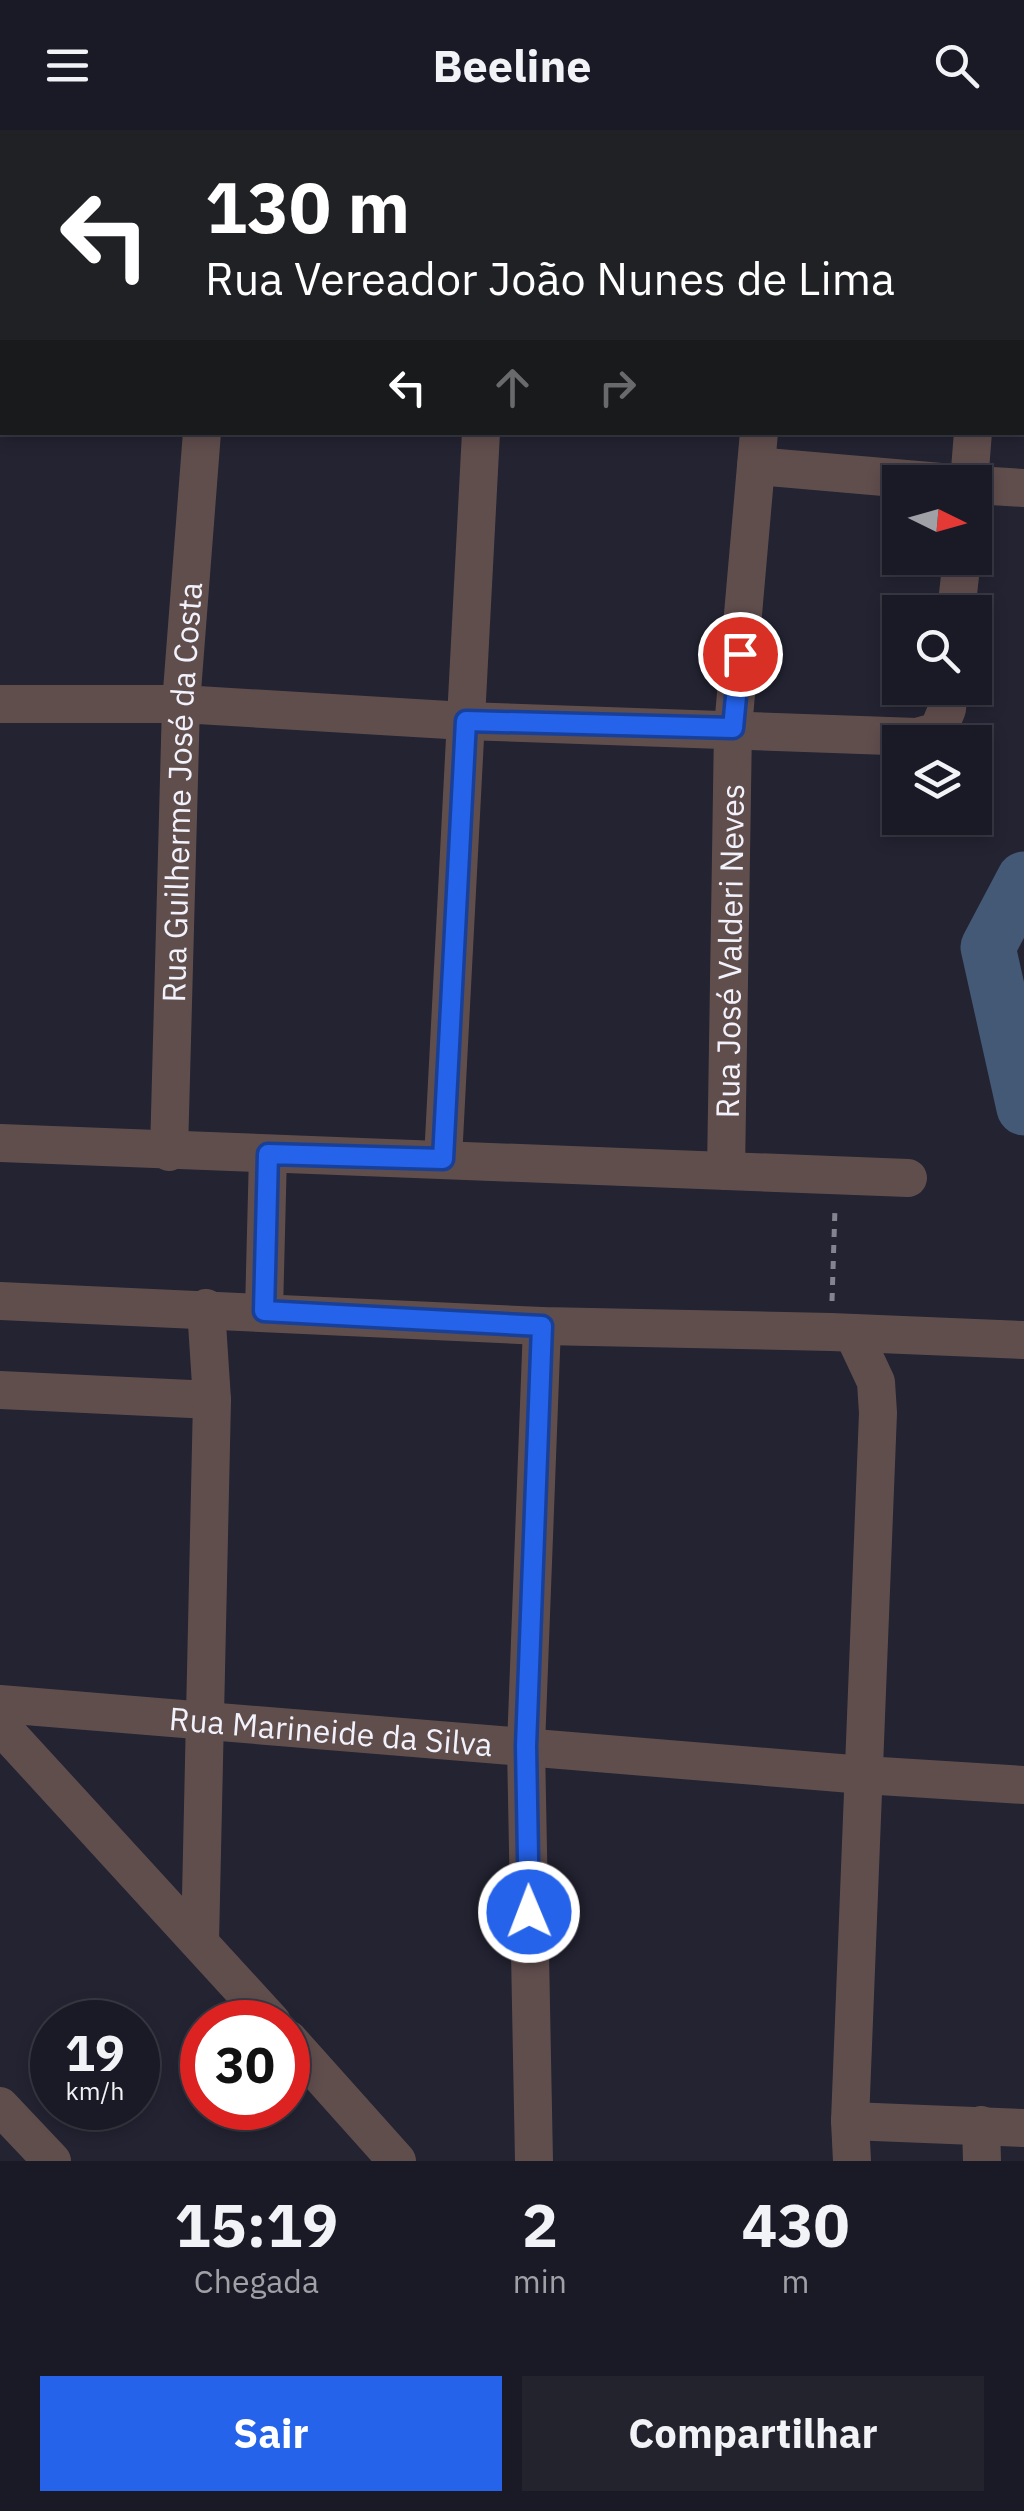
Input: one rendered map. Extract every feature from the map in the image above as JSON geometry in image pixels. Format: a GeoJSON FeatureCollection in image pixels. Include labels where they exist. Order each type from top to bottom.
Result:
{"type":"FeatureCollection","features":[{"type":"Feature","properties":{"kind":"street","name":"Rua Guilherme José da Costa"},"geometry":{"type":"LineString","coordinates":[[169,1152],[181,704],[202,435]]}},
{"type":"Feature","properties":{"kind":"street"},"geometry":{"type":"LineString","coordinates":[[443,1159],[481,435]]}},
{"type":"Feature","properties":{"kind":"street"},"geometry":{"type":"LineString","coordinates":[[972,465],[973,435]]}},
{"type":"Feature","properties":{"kind":"street"},"geometry":{"type":"LineString","coordinates":[[758,449],[882,471]]}},
{"type":"Feature","properties":{"kind":"street","name":"Rua José Valderi Neves"},"geometry":{"type":"LineString","coordinates":[[726,1170],[733,728],[758,449]]}},
{"type":"Feature","properties":{"kind":"street"},"geometry":{"type":"LineString","coordinates":[[992,486],[1024,488]]}},
{"type":"Feature","properties":{"kind":"street"},"geometry":{"type":"LineString","coordinates":[[0,704],[181,704],[466,721],[917,737],[938,732],[947,705]]}},
{"type":"Feature","properties":{"kind":"street"},"geometry":{"type":"LineString","coordinates":[[0,1144],[908,1178]]}},
{"type":"Feature","properties":{"kind":"street"},"geometry":{"type":"LineString","coordinates":[[264,1311],[268,1154]]}},
{"type":"Feature","properties":{"kind":"street"},"geometry":{"type":"LineString","coordinates":[[0,1300],[542,1326],[1024,1340]]}},
{"type":"Feature","properties":{"kind":"street"},"geometry":{"type":"LineString","coordinates":[[200,1942],[212,1400],[206,1308]]}},
{"type":"Feature","properties":{"kind":"street"},"geometry":{"type":"LineString","coordinates":[[534,2161],[526,1746],[542,1326]]}},
{"type":"Feature","properties":{"kind":"street"},"geometry":{"type":"LineString","coordinates":[[842,1332],[876,1382],[878,1412],[850,2120],[852,2161]]}},
{"type":"Feature","properties":{"kind":"street"},"geometry":{"type":"LineString","coordinates":[[0,1390],[212,1400]]}},
{"type":"Feature","properties":{"kind":"street","name":"Rua Marineide da Silva"},"geometry":{"type":"LineString","coordinates":[[0,1704],[1024,1785]]}},
{"type":"Feature","properties":{"kind":"street"},"geometry":{"type":"LineString","coordinates":[[0,1725],[252,2000]]}},
{"type":"Feature","properties":{"kind":"street"},"geometry":{"type":"LineString","coordinates":[[310,2065],[396,2161]]}},
{"type":"Feature","properties":{"kind":"street"},"geometry":{"type":"LineString","coordinates":[[0,2106],[52,2161]]}},
{"type":"Feature","properties":{"kind":"street"},"geometry":{"type":"LineString","coordinates":[[850,2120],[981,2143],[1024,2128]]}},
{"type":"Feature","properties":{"kind":"path"},"geometry":{"type":"LineString","coordinates":[[836,1174],[842,1332]]}},
{"type":"Feature","properties":{"kind":"waterway"},"geometry":{"type":"LineString","coordinates":[[1024,879],[988,947],[1024,1108]]}},
{"type":"Feature","properties":{"kind":"route"},"geometry":{"type":"LineString","coordinates":[[529,1912],[526,1746],[542,1326],[264,1311],[268,1154],[443,1159],[466,721],[733,728],[740,654]]}}]}
